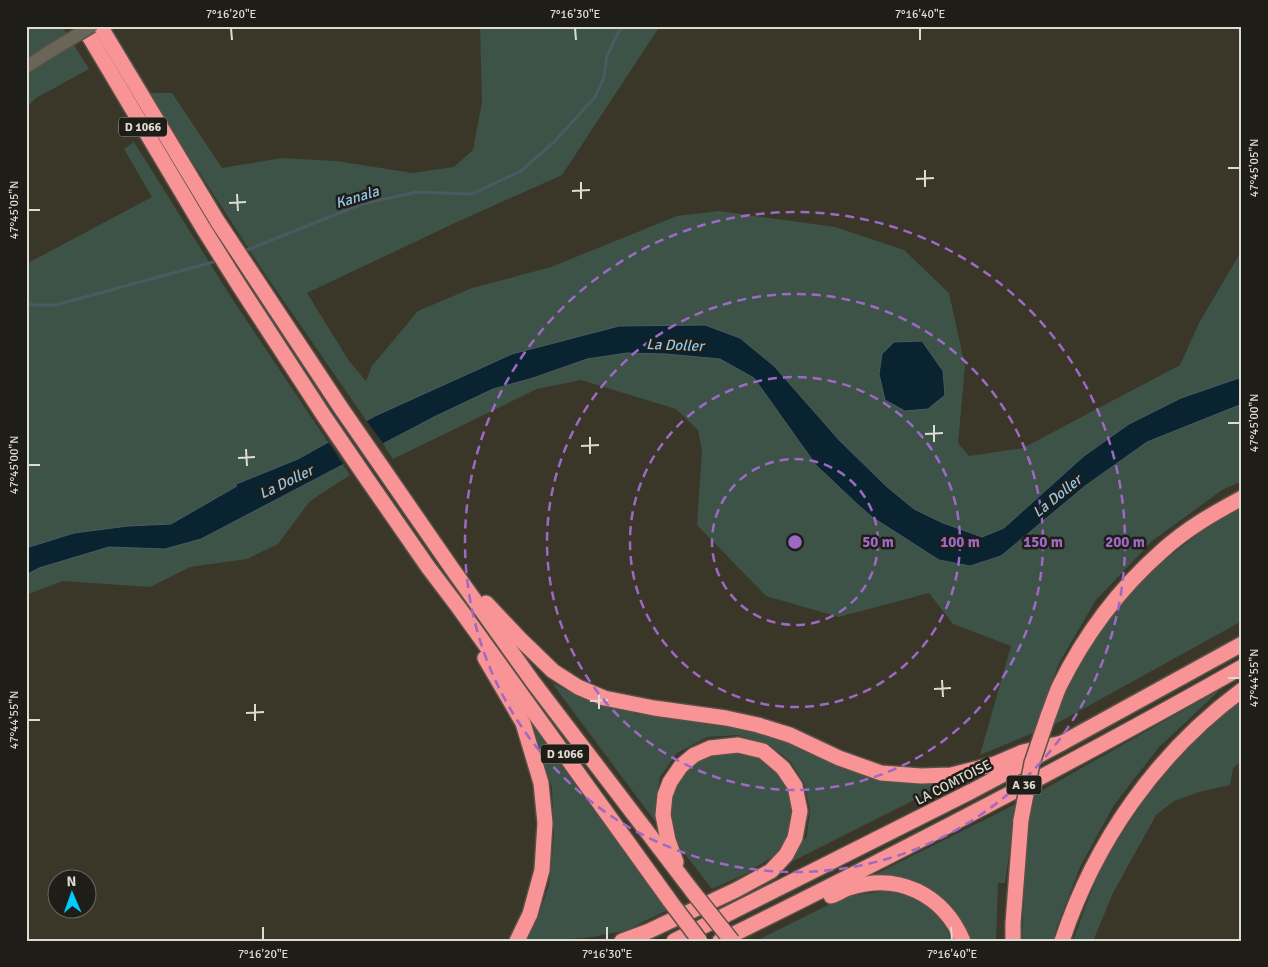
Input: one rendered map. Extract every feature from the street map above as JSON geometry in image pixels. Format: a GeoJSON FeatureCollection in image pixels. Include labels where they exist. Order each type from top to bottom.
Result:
{"type":"FeatureCollection","features":[{"type":"Feature","properties":{"kind":"highway","name":"D 1066"},"geometry":{"type":"LineString","coordinates":[[83,26],[203,228],[324,416],[428,567],[700,941]]}},
{"type":"Feature","properties":{"kind":"highway","name":"D 1066"},"geometry":{"type":"LineString","coordinates":[[100,26],[218,222],[341,408],[533,682],[692,892],[732,941]]}},
{"type":"Feature","properties":{"kind":"highway"},"geometry":{"type":"LineString","coordinates":[[1013,941],[1021,820],[1032,763],[1058,688],[1102,616],[1132,579],[1163,550],[1204,519],[1242,498]]}},
{"type":"Feature","properties":{"kind":"highway"},"geometry":{"type":"LineString","coordinates":[[453,570],[553,671],[578,687],[604,698],[758,725],[790,735],[839,758],[881,773],[921,776],[951,775],[996,764],[1023,752],[1062,743]]}},
{"type":"Feature","properties":{"kind":"highway"},"geometry":{"type":"LineString","coordinates":[[459,608],[484,658],[523,723],[541,784],[545,823],[542,870],[530,914],[517,941]]}},
{"type":"Feature","properties":{"kind":"highway","name":"LA COMTOISE"},"geometry":{"type":"LineString","coordinates":[[674,941],[972,791],[1242,644]]}},
{"type":"Feature","properties":{"kind":"highway","name":"A 36"},"geometry":{"type":"LineString","coordinates":[[720,941],[979,810],[1242,667]]}},
{"type":"Feature","properties":{"kind":"highway"},"geometry":{"type":"LineString","coordinates":[[1062,941],[1070,916],[1098,857],[1128,807],[1164,761],[1199,725],[1242,690]]}},
{"type":"Feature","properties":{"kind":"highway"},"geometry":{"type":"LineString","coordinates":[[622,941],[649,931],[736,890],[771,871],[786,855],[795,838],[800,811],[797,794],[795,786],[783,768],[763,750],[738,745],[710,748],[694,755],[681,766],[670,782],[665,795],[663,815],[668,840],[683,879]]}},
{"type":"Feature","properties":{"kind":"highway"},"geometry":{"type":"LineString","coordinates":[[804,899],[823,900],[848,888],[862,885],[894,884],[924,894],[937,903],[949,915],[963,941]]}},
{"type":"Feature","properties":{"kind":"street"},"geometry":{"type":"LineString","coordinates":[[26,67],[92,26]]}},
{"type":"Feature","properties":{"kind":"green space"},"geometry":{"type":"Polygon","coordinates":[[[26,26],[62,26],[89,69],[36,98],[26,108],[26,26]]]}},
{"type":"Feature","properties":{"kind":"green space"},"geometry":{"type":"Polygon","coordinates":[[[480,26],[660,26],[562,175],[307,293],[349,361],[366,381],[372,366],[418,311],[472,288],[551,267],[677,216],[719,211],[835,227],[904,250],[949,293],[965,366],[958,443],[969,456],[1023,448],[1180,365],[1199,323],[1242,250],[1242,481],[1222,490],[1152,541],[1096,600],[1059,663],[1033,733],[980,755],[1011,646],[953,624],[929,593],[839,617],[766,596],[697,525],[702,451],[698,430],[676,409],[581,380],[537,389],[393,459],[267,277],[148,93],[172,93],[222,168],[282,158],[336,161],[413,173],[454,167],[473,150],[482,102],[480,26]]]}},
{"type":"Feature","properties":{"kind":"green space"},"geometry":{"type":"Polygon","coordinates":[[[134,142],[231,297],[350,475],[310,501],[278,544],[247,559],[190,567],[150,587],[63,581],[26,595],[26,264],[152,197],[124,149],[134,142]]]}},
{"type":"Feature","properties":{"kind":"green space"},"geometry":{"type":"Polygon","coordinates":[[[1242,508],[1242,621],[1052,726],[1061,700],[1076,670],[1110,616],[1148,573],[1214,522],[1242,508]]]}},
{"type":"Feature","properties":{"kind":"green space"},"geometry":{"type":"Polygon","coordinates":[[[552,683],[591,702],[637,714],[751,730],[794,745],[842,768],[892,782],[925,783],[952,781],[787,864],[807,836],[810,809],[804,783],[791,762],[770,745],[738,735],[707,737],[677,753],[660,777],[655,803],[657,824],[552,683]]]}},
{"type":"Feature","properties":{"kind":"green space"},"geometry":{"type":"Polygon","coordinates":[[[1221,689],[1159,747],[1114,805],[1081,865],[1053,941],[1022,941],[1027,849],[1034,795],[1221,689]]]}},
{"type":"Feature","properties":{"kind":"green space"},"geometry":{"type":"Polygon","coordinates":[[[1242,700],[1242,761],[1233,768],[1230,785],[1199,792],[1174,801],[1156,815],[1113,893],[1093,941],[1073,941],[1102,866],[1143,802],[1178,758],[1242,700]]]}},
{"type":"Feature","properties":{"kind":"green space"},"geometry":{"type":"Polygon","coordinates":[[[530,720],[668,910],[624,931],[565,941],[526,941],[537,920],[549,885],[554,836],[552,787],[530,720]]]}},
{"type":"Feature","properties":{"kind":"green space"},"geometry":{"type":"Polygon","coordinates":[[[722,751],[746,753],[769,763],[785,782],[791,806],[789,833],[775,855],[747,873],[712,889],[681,849],[670,822],[670,796],[681,774],[702,758],[722,751]]]}},
{"type":"Feature","properties":{"kind":"green space"},"geometry":{"type":"Polygon","coordinates":[[[1016,804],[1005,883],[998,883],[996,941],[970,941],[966,927],[948,902],[917,882],[872,876],[1016,804]]]}},
{"type":"Feature","properties":{"kind":"green space"},"geometry":{"type":"Polygon","coordinates":[[[879,892],[902,894],[926,906],[939,918],[952,941],[756,941],[850,896],[879,892]]]}},
{"type":"Feature","properties":{"kind":"water","name":"La Doller"},"geometry":{"type":"Polygon","coordinates":[[[705,325],[740,338],[774,366],[839,440],[886,486],[914,509],[943,523],[982,537],[1004,528],[1084,456],[1129,424],[1181,398],[1242,377],[1242,404],[1147,442],[1085,486],[1001,556],[970,566],[939,560],[872,517],[816,465],[754,378],[720,359],[666,354],[627,353],[587,359],[533,378],[493,389],[436,416],[201,539],[165,549],[109,547],[39,568],[26,575],[26,548],[74,533],[128,526],[171,524],[237,486],[234,485],[298,459],[375,416],[512,354],[619,326],[705,325]]]}},
{"type":"Feature","properties":{"kind":"water"},"geometry":{"type":"Polygon","coordinates":[[[922,341],[943,371],[945,395],[928,409],[905,411],[885,400],[879,374],[882,354],[894,342],[922,341]]]}},
{"type":"Feature","properties":{"kind":"pier"},"geometry":{"type":"Polygon","coordinates":[[[365,419],[385,446],[345,467],[327,440],[365,419]]]}},
{"type":"Feature","properties":{"kind":"waterway","name":"Kanala"},"geometry":{"type":"LineString","coordinates":[[242,252],[362,204],[417,192],[472,194],[521,171],[554,142],[595,97],[604,77],[607,56],[619,31],[624,26]]}},
{"type":"Feature","properties":{"kind":"waterway","name":"Kanala"},"geometry":{"type":"LineString","coordinates":[[26,304],[56,305],[217,261]]}}]}
